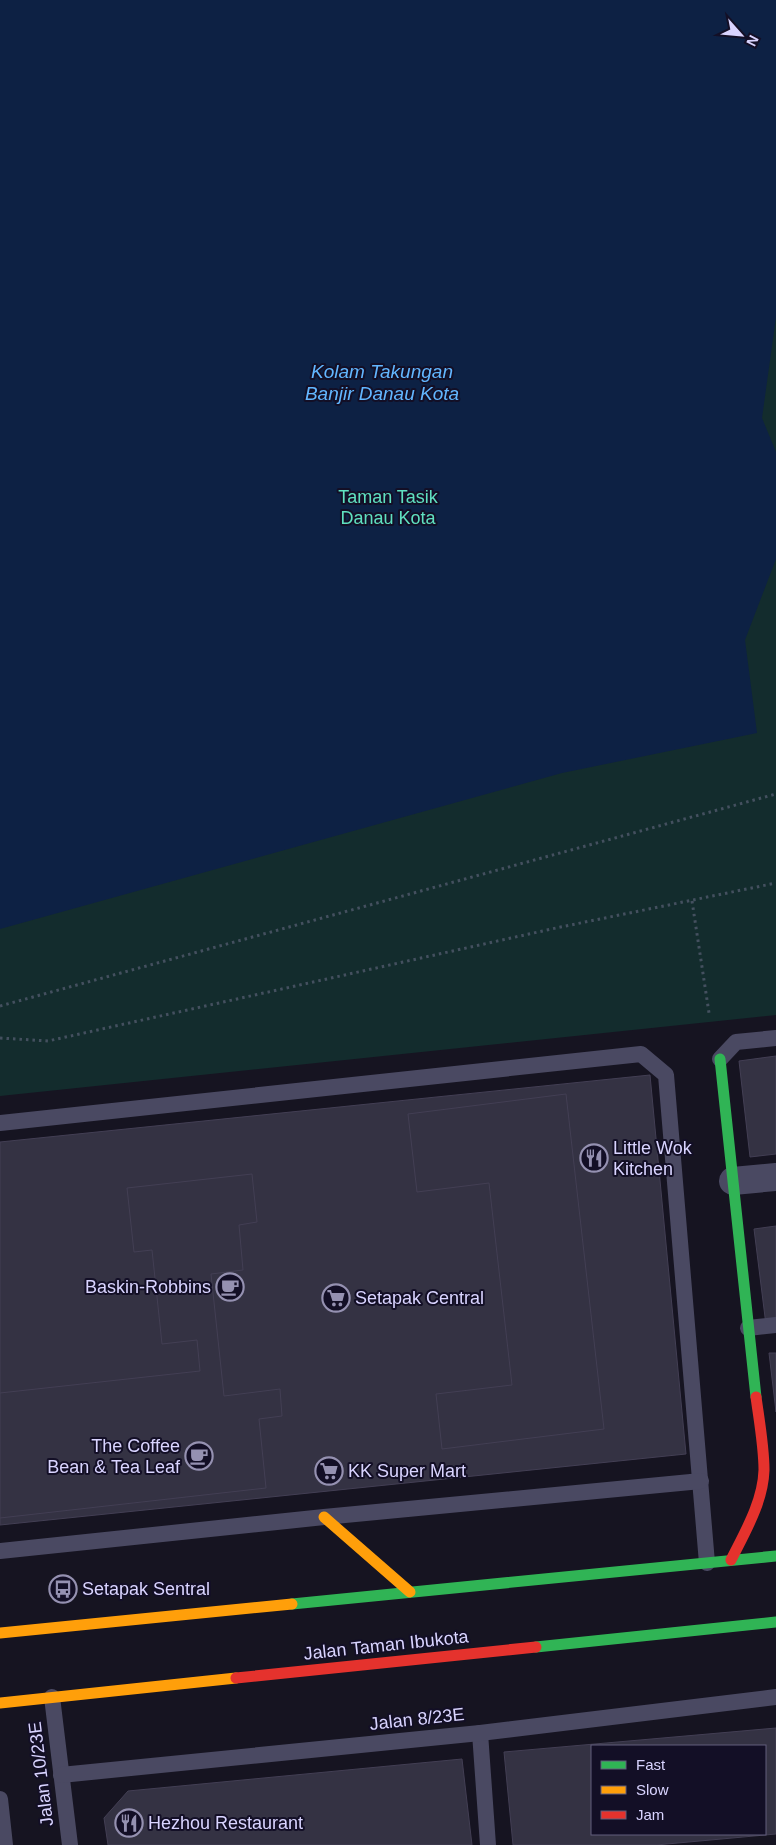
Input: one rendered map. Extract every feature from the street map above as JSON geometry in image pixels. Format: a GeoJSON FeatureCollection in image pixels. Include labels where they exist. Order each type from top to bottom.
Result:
{"type":"FeatureCollection","features":[{"type":"Feature","properties":{"kind":"main road"},"geometry":{"type":"LineString","coordinates":[[720,1059],[748,1328],[770,1473],[749,1525],[731,1560]]}},
{"type":"Feature","properties":{"kind":"main road"},"geometry":{"type":"LineString","coordinates":[[324,1517],[410,1592]]}},
{"type":"Feature","properties":{"kind":"main road"},"geometry":{"type":"LineString","coordinates":[[0,1633],[776,1556]]}},
{"type":"Feature","properties":{"kind":"main road","name":"Jalan Taman Ibukota"},"geometry":{"type":"LineString","coordinates":[[0,1703],[776,1622]]}},
{"type":"Feature","properties":{"kind":"street"},"geometry":{"type":"LineString","coordinates":[[733,1181],[776,1177]]}},
{"type":"Feature","properties":{"kind":"lane"},"geometry":{"type":"LineString","coordinates":[[720,1059],[736,1042],[776,1038]]}},
{"type":"Feature","properties":{"kind":"lane"},"geometry":{"type":"LineString","coordinates":[[0,1123],[641,1054],[666,1075],[707,1563]]}},
{"type":"Feature","properties":{"kind":"lane"},"geometry":{"type":"LineString","coordinates":[[748,1328],[776,1325]]}},
{"type":"Feature","properties":{"kind":"lane"},"geometry":{"type":"LineString","coordinates":[[0,1551],[324,1517],[701,1481]]}},
{"type":"Feature","properties":{"kind":"lane","name":"Jalan 8/23E"},"geometry":{"type":"LineString","coordinates":[[61,1775],[480,1733],[776,1697]]}},
{"type":"Feature","properties":{"kind":"lane","name":"Jalan 10/23E"},"geometry":{"type":"LineString","coordinates":[[52,1698],[70,1845]]}},
{"type":"Feature","properties":{"kind":"lane"},"geometry":{"type":"LineString","coordinates":[[480,1733],[488,1845]]}},
{"type":"Feature","properties":{"kind":"lane"},"geometry":{"type":"LineString","coordinates":[[0,1799],[5,1845]]}},
{"type":"Feature","properties":{"kind":"path"},"geometry":{"type":"LineString","coordinates":[[0,1006],[776,794]]}},
{"type":"Feature","properties":{"kind":"path"},"geometry":{"type":"LineString","coordinates":[[0,1038],[48,1040],[556,928],[776,883]]}},
{"type":"Feature","properties":{"kind":"path"},"geometry":{"type":"LineString","coordinates":[[692,901],[709,1013]]}},
{"type":"Feature","properties":{"kind":"green space","name":"Kolam Takungan Banjir Danau Kota"},"geometry":{"type":"Polygon","coordinates":[[[0,0],[776,0],[776,1015],[0,1096],[0,0]]]}},
{"type":"Feature","properties":{"kind":"water","name":"Kolam Takungan Banjir Danau Kota"},"geometry":{"type":"Polygon","coordinates":[[[0,0],[776,0],[776,317],[762,418],[776,452],[776,559],[745,640],[757,733],[562,773],[0,929],[0,0]]]}},
{"type":"Feature","properties":{"kind":"building"},"geometry":{"type":"Polygon","coordinates":[[[776,1056],[776,1154],[750,1157],[739,1061],[776,1056]]]}},
{"type":"Feature","properties":{"kind":"building","name":"Setapak Central"},"geometry":{"type":"Polygon","coordinates":[[[650,1075],[686,1454],[0,1525],[0,1142],[650,1075]]]}},
{"type":"Feature","properties":{"kind":"building"},"geometry":{"type":"Polygon","coordinates":[[[566,1094],[604,1429],[442,1449],[436,1394],[512,1385],[489,1183],[417,1192],[408,1114],[566,1094]]]}},
{"type":"Feature","properties":{"kind":"building"},"geometry":{"type":"Polygon","coordinates":[[[252,1174],[257,1222],[239,1225],[243,1270],[211,1274],[224,1396],[280,1389],[282,1416],[259,1419],[266,1488],[0,1518],[0,1393],[200,1371],[197,1340],[162,1344],[152,1250],[134,1252],[127,1188],[252,1174]]]}},
{"type":"Feature","properties":{"kind":"building"},"geometry":{"type":"Polygon","coordinates":[[[776,1226],[776,1324],[766,1325],[754,1229],[776,1226]]]}},
{"type":"Feature","properties":{"kind":"building"},"geometry":{"type":"Polygon","coordinates":[[[769,1353],[776,1353],[776,1412],[769,1353]]]}},
{"type":"Feature","properties":{"kind":"building"},"geometry":{"type":"Polygon","coordinates":[[[776,1728],[776,1834],[766,1835],[766,1745],[591,1745],[591,1835],[765,1835],[656,1845],[513,1845],[504,1752],[776,1728]]]}},
{"type":"Feature","properties":{"kind":"building"},"geometry":{"type":"Polygon","coordinates":[[[462,1759],[472,1845],[108,1845],[104,1818],[128,1791],[462,1759]]]}},
{"type":"Feature","properties":{"kind":"traffic: fast"},"geometry":{"type":"LineString","coordinates":[[720,1059],[756,1397]]}},
{"type":"Feature","properties":{"kind":"traffic: fast"},"geometry":{"type":"LineString","coordinates":[[292,1604],[776,1556]]}},
{"type":"Feature","properties":{"kind":"traffic: fast"},"geometry":{"type":"LineString","coordinates":[[536,1647],[776,1622]]}},
{"type":"Feature","properties":{"kind":"traffic: slow"},"geometry":{"type":"LineString","coordinates":[[324,1517],[410,1592]]}},
{"type":"Feature","properties":{"kind":"traffic: slow"},"geometry":{"type":"LineString","coordinates":[[0,1633],[292,1604]]}},
{"type":"Feature","properties":{"kind":"traffic: slow"},"geometry":{"type":"LineString","coordinates":[[0,1703],[236,1678]]}},
{"type":"Feature","properties":{"kind":"traffic: jam"},"geometry":{"type":"LineString","coordinates":[[731,1560],[757,1505],[763,1482],[763,1452],[756,1397]]}},
{"type":"Feature","properties":{"kind":"traffic: jam"},"geometry":{"type":"LineString","coordinates":[[236,1678],[536,1647]]}},
{"type":"Feature","properties":{"kind":"place","name":"Little Wok Kitchen"},"geometry":{"type":"Point","coordinates":[594,1158]}},
{"type":"Feature","properties":{"kind":"place","name":"Baskin-Robbins"},"geometry":{"type":"Point","coordinates":[230,1287]}},
{"type":"Feature","properties":{"kind":"place","name":"Setapak Central"},"geometry":{"type":"Point","coordinates":[336,1298]}},
{"type":"Feature","properties":{"kind":"place","name":"The Coffee Bean & Tea Leaf"},"geometry":{"type":"Point","coordinates":[199,1456]}},
{"type":"Feature","properties":{"kind":"place","name":"KK Super Mart"},"geometry":{"type":"Point","coordinates":[329,1471]}},
{"type":"Feature","properties":{"kind":"place","name":"Setapak Sentral"},"geometry":{"type":"Point","coordinates":[63,1589]}},
{"type":"Feature","properties":{"kind":"place","name":"Hezhou Restaurant"},"geometry":{"type":"Point","coordinates":[129,1823]}},
{"type":"Feature","properties":{"kind":"park label","name":"Taman Tasik Danau Kota"},"geometry":{"type":"Point","coordinates":[388,507]}}]}
